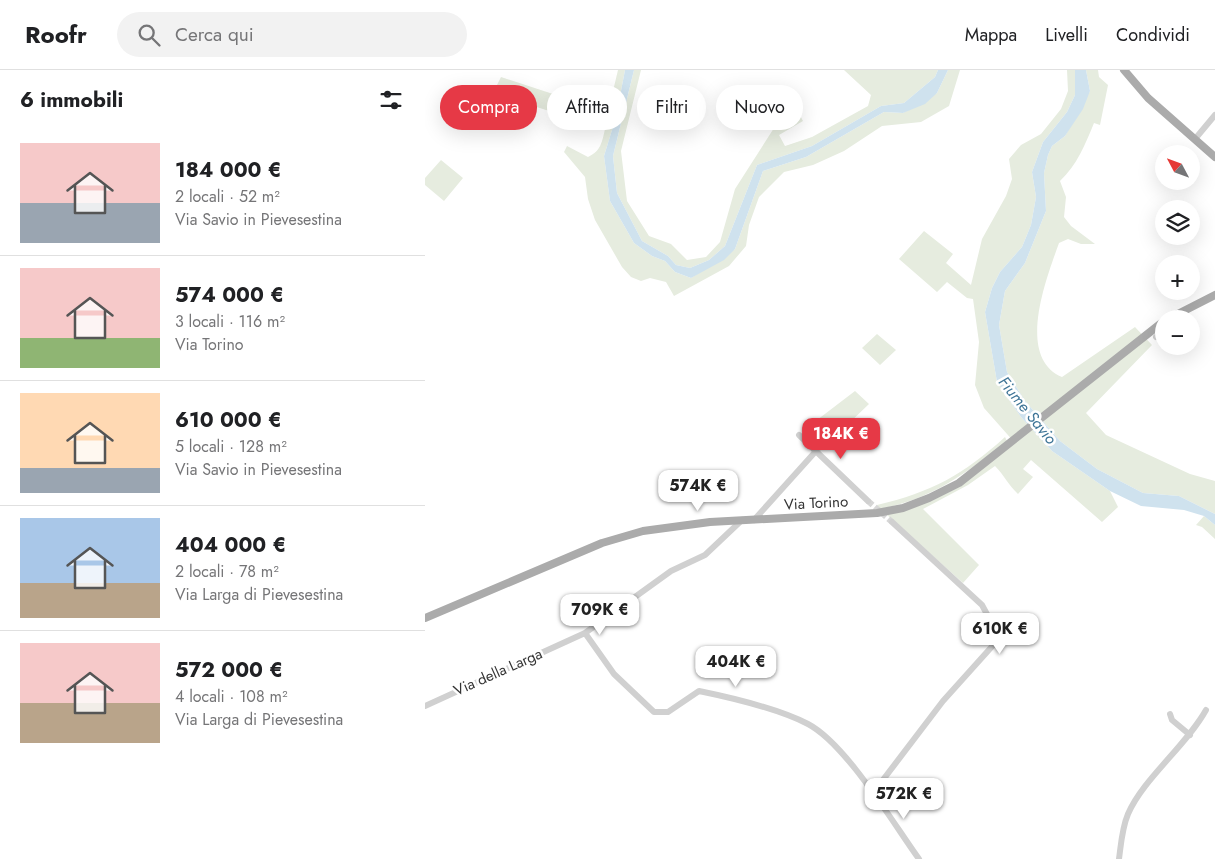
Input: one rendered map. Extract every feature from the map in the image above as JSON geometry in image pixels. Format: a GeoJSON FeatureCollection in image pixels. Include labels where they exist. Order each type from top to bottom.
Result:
{"type":"FeatureCollection","features":[{"type":"Feature","properties":{"kind":"main road"},"geometry":{"type":"LineString","coordinates":[[1124,70],[1148,98],[1215,157]]}},
{"type":"Feature","properties":{"kind":"main road"},"geometry":{"type":"LineString","coordinates":[[1190,310],[1215,295]]}},
{"type":"Feature","properties":{"kind":"main road","name":"Via Torino"},"geometry":{"type":"LineString","coordinates":[[425,618],[620,536],[665,526],[743,520],[846,516],[903,508],[943,492],[987,462],[1077,388],[1155,328]]}},
{"type":"Feature","properties":{"kind":"street"},"geometry":{"type":"LineString","coordinates":[[1195,139],[1215,115]]}},
{"type":"Feature","properties":{"kind":"street"},"geometry":{"type":"LineString","coordinates":[[799,435],[868,501]]}},
{"type":"Feature","properties":{"kind":"street"},"geometry":{"type":"LineString","coordinates":[[754,520],[816,451]]}},
{"type":"Feature","properties":{"kind":"street","name":"Via della Larga"},"geometry":{"type":"LineString","coordinates":[[425,706],[585,633],[671,571],[705,555],[743,520]]}},
{"type":"Feature","properties":{"kind":"street"},"geometry":{"type":"LineString","coordinates":[[873,793],[943,701],[996,642],[996,631],[982,605],[892,522]]}},
{"type":"Feature","properties":{"kind":"street"},"geometry":{"type":"LineString","coordinates":[[585,633],[614,674],[654,712],[668,712],[699,691],[740,700],[809,724],[833,744],[873,793],[919,859]]}},
{"type":"Feature","properties":{"kind":"street"},"geometry":{"type":"LineString","coordinates":[[1119,859],[1124,828],[1136,801],[1189,735],[1206,710]]}},
{"type":"Feature","properties":{"kind":"street"},"geometry":{"type":"LineString","coordinates":[[1170,714],[1172,720],[1189,735]]}},
{"type":"Feature","properties":{"kind":"shaded area"},"geometry":{"type":"Polygon","coordinates":[[[618,70],[625,70],[622,85],[614,85],[618,70]]]}},
{"type":"Feature","properties":{"kind":"shaded area"},"geometry":{"type":"Polygon","coordinates":[[[634,70],[641,70],[627,127],[627,99],[634,70]]]}},
{"type":"Feature","properties":{"kind":"shaded area"},"geometry":{"type":"Polygon","coordinates":[[[844,70],[938,70],[935,77],[904,103],[881,106],[812,146],[757,165],[725,246],[709,260],[690,268],[676,265],[668,256],[642,241],[617,193],[613,156],[619,130],[626,130],[621,151],[627,201],[649,236],[671,244],[687,260],[706,257],[720,242],[735,189],[773,130],[788,130],[779,135],[785,146],[812,137],[868,106],[871,95],[844,70]]]}},
{"type":"Feature","properties":{"kind":"shaded area"},"geometry":{"type":"Polygon","coordinates":[[[948,70],[960,70],[949,106],[921,122],[882,126],[844,151],[813,165],[784,172],[759,197],[749,225],[746,246],[729,266],[674,296],[666,282],[650,278],[641,281],[631,277],[622,267],[595,220],[588,199],[585,177],[564,152],[567,146],[588,157],[596,152],[605,130],[612,130],[604,156],[610,201],[634,243],[652,256],[665,261],[675,272],[691,278],[735,249],[763,171],[806,157],[884,112],[903,113],[937,93],[948,70]]]}},
{"type":"Feature","properties":{"kind":"shaded area"},"geometry":{"type":"Polygon","coordinates":[[[1067,70],[1075,70],[1075,95],[1067,112],[1043,142],[1032,172],[1036,197],[1031,225],[1022,247],[1000,272],[992,288],[985,312],[997,382],[1021,417],[1052,451],[1110,491],[1118,507],[1102,522],[1031,460],[1023,469],[1033,477],[1018,494],[995,466],[968,485],[923,509],[979,565],[963,583],[886,514],[968,480],[1015,443],[984,408],[975,385],[979,342],[973,299],[967,298],[947,282],[937,292],[899,259],[924,231],[953,254],[946,263],[971,285],[982,239],[1006,196],[1012,179],[1009,159],[1021,145],[1041,134],[1061,109],[1068,91],[1067,70]]]}},
{"type":"Feature","properties":{"kind":"shaded area"},"geometry":{"type":"Polygon","coordinates":[[[1086,70],[1098,70],[1099,77],[1108,85],[1100,125],[1094,123],[1076,161],[1060,181],[1066,197],[1064,217],[1071,226],[1095,244],[1081,244],[1068,239],[1059,243],[1042,295],[1038,315],[1037,335],[1040,352],[1048,367],[1062,377],[1135,327],[1152,345],[1086,413],[1106,435],[1190,474],[1215,481],[1215,514],[1179,496],[1143,493],[1097,469],[1060,441],[1025,401],[1007,372],[999,325],[1005,291],[1025,263],[1046,211],[1044,173],[1048,155],[1052,146],[1065,136],[1090,91],[1086,70]]]}},
{"type":"Feature","properties":{"kind":"shaded area"},"geometry":{"type":"Polygon","coordinates":[[[501,77],[525,85],[497,85],[501,77]]]}},
{"type":"Feature","properties":{"kind":"shaded area"},"geometry":{"type":"Polygon","coordinates":[[[537,89],[547,92],[547,110],[537,107],[537,89]]]}},
{"type":"Feature","properties":{"kind":"shaded area"},"geometry":{"type":"Polygon","coordinates":[[[441,160],[463,178],[444,201],[425,185],[425,178],[441,160]]]}},
{"type":"Feature","properties":{"kind":"shaded area"},"geometry":{"type":"Polygon","coordinates":[[[877,334],[896,350],[880,365],[862,348],[877,334]]]}},
{"type":"Feature","properties":{"kind":"shaded area"},"geometry":{"type":"Polygon","coordinates":[[[855,391],[869,404],[820,451],[802,436],[817,420],[855,391]]]}},
{"type":"Feature","properties":{"kind":"shaded area"},"geometry":{"type":"Polygon","coordinates":[[[1005,437],[1007,441],[977,464],[933,491],[880,509],[877,505],[931,488],[961,472],[1005,437]]]}},
{"type":"Feature","properties":{"kind":"shaded area"},"geometry":{"type":"Polygon","coordinates":[[[1204,516],[1215,525],[1215,539],[1202,527],[1196,525],[1204,516]]]}},
{"type":"Feature","properties":{"kind":"water"},"geometry":{"type":"Polygon","coordinates":[[[625,70],[634,70],[627,99],[627,85],[622,85],[625,70]]]}},
{"type":"Feature","properties":{"kind":"water"},"geometry":{"type":"Polygon","coordinates":[[[938,70],[948,70],[937,93],[925,104],[903,113],[884,112],[806,157],[763,171],[735,249],[724,260],[691,278],[675,272],[665,261],[652,256],[634,243],[610,201],[604,156],[612,130],[619,130],[613,156],[617,193],[642,241],[668,256],[676,265],[690,268],[709,260],[725,246],[757,165],[812,146],[881,106],[904,103],[935,77],[938,70]]]}},
{"type":"Feature","properties":{"kind":"water","name":"Fiume Savio"},"geometry":{"type":"Polygon","coordinates":[[[1075,70],[1086,70],[1090,91],[1083,109],[1065,136],[1052,146],[1048,155],[1044,173],[1046,211],[1025,263],[1005,291],[999,325],[1007,372],[1025,401],[1060,441],[1097,469],[1143,493],[1179,496],[1215,514],[1215,525],[1204,516],[1184,510],[1141,506],[1110,491],[1052,451],[1021,417],[997,382],[985,312],[992,288],[1000,272],[1022,247],[1031,225],[1036,197],[1032,172],[1043,142],[1067,112],[1075,95],[1075,70]]]}},
{"type":"Feature","properties":{"kind":"tunnel"},"geometry":{"type":"LineString","coordinates":[[868,501],[892,522]]}}]}
